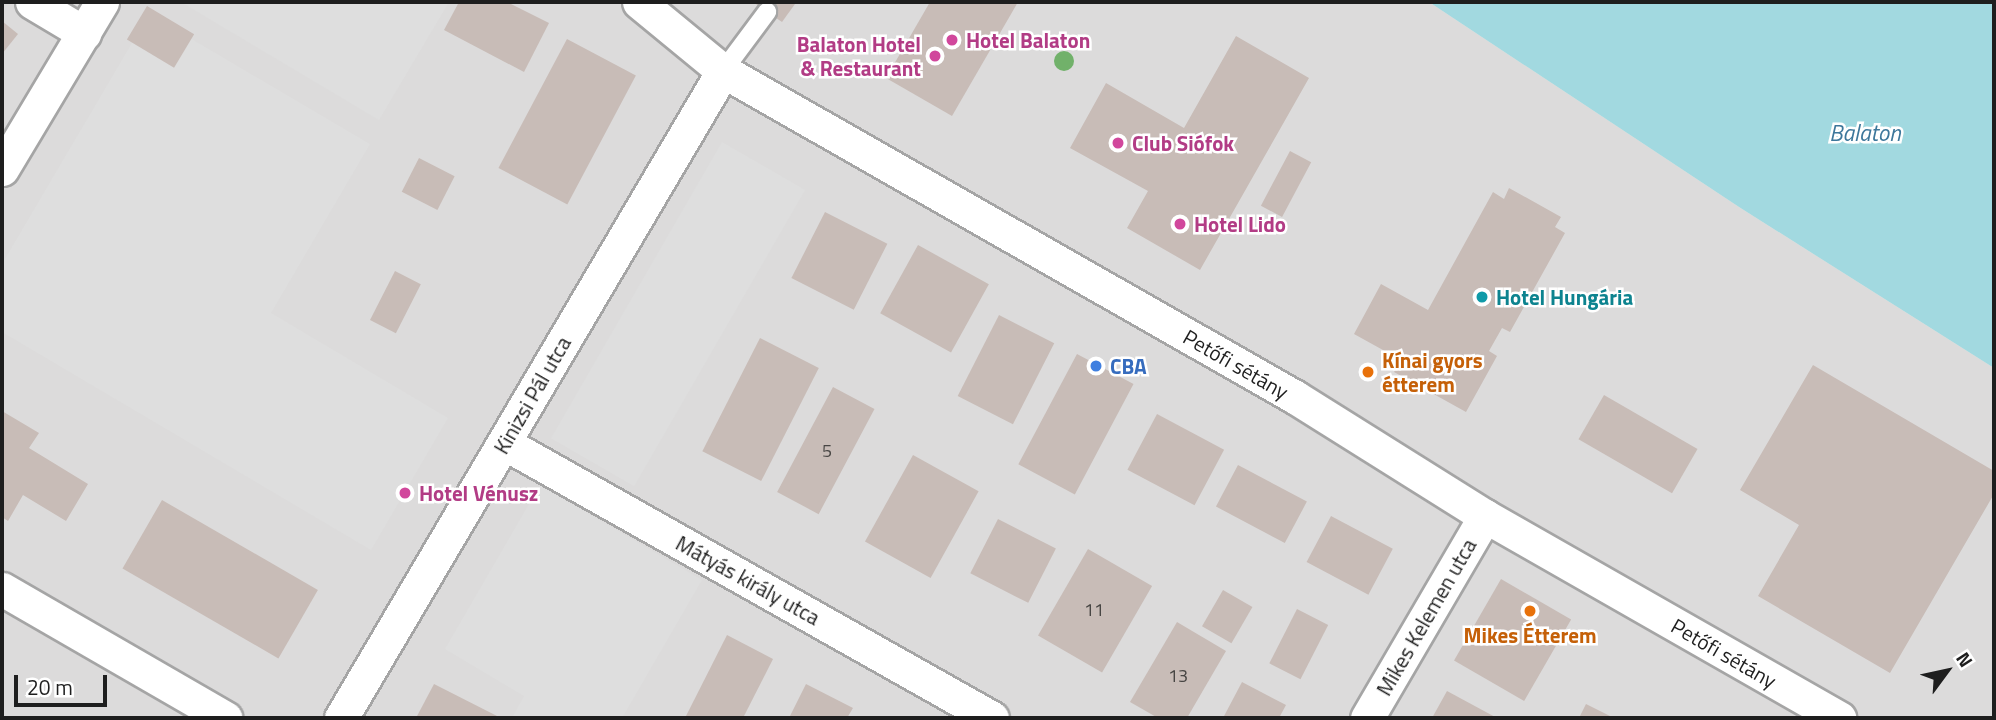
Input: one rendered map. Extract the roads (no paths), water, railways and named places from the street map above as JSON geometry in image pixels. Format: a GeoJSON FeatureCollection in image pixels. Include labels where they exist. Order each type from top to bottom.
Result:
{"type":"FeatureCollection","features":[{"type":"Feature","properties":{"kind":"street"},"geometry":{"type":"LineString","coordinates":[[32,2],[84,33]]}},
{"type":"Feature","properties":{"kind":"street"},"geometry":{"type":"LineString","coordinates":[[2,169],[102,2]]}},
{"type":"Feature","properties":{"kind":"street","name":"Petőfi sétány"},"geometry":{"type":"LineString","coordinates":[[639,2],[723,71],[1294,397],[1485,516],[1839,718]]}},
{"type":"Feature","properties":{"kind":"street","name":"Kinizsi Pál utca"},"geometry":{"type":"LineString","coordinates":[[341,718],[723,71]]}},
{"type":"Feature","properties":{"kind":"street","name":"Mátyás király utca"},"geometry":{"type":"LineString","coordinates":[[504,443],[992,718]]}},
{"type":"Feature","properties":{"kind":"street","name":"Mikes Kelemen utca"},"geometry":{"type":"LineString","coordinates":[[1367,718],[1485,516]]}},
{"type":"Feature","properties":{"kind":"street"},"geometry":{"type":"LineString","coordinates":[[2,589],[225,718]]}},
{"type":"Feature","properties":{"kind":"lane"},"geometry":{"type":"LineString","coordinates":[[723,71],[767,12]]}},
{"type":"Feature","properties":{"kind":"water","name":"Balaton"},"geometry":{"type":"Polygon","coordinates":[[[1429,2],[1994,2],[1994,368],[1739,207],[1429,2]]]}},
{"type":"Feature","properties":{"kind":"place","name":"Hotel Balaton"},"geometry":{"type":"Point","coordinates":[952,40]}},
{"type":"Feature","properties":{"kind":"place","name":"Balaton Hotel & Restaurant"},"geometry":{"type":"Point","coordinates":[935,56]}},
{"type":"Feature","properties":{"kind":"place","name":"Club Siófok"},"geometry":{"type":"Point","coordinates":[1118,143]}},
{"type":"Feature","properties":{"kind":"place","name":"Hotel Lido"},"geometry":{"type":"Point","coordinates":[1180,224]}},
{"type":"Feature","properties":{"kind":"place","name":"Hotel Hungária"},"geometry":{"type":"Point","coordinates":[1482,297]}},
{"type":"Feature","properties":{"kind":"place","name":"CBA"},"geometry":{"type":"Point","coordinates":[1096,366]}},
{"type":"Feature","properties":{"kind":"place","name":"Kínai gyors étterem"},"geometry":{"type":"Point","coordinates":[1368,372]}},
{"type":"Feature","properties":{"kind":"place","name":"Hotel Vénusz"},"geometry":{"type":"Point","coordinates":[405,493]}},
{"type":"Feature","properties":{"kind":"place","name":"Mikes Étterem"},"geometry":{"type":"Point","coordinates":[1530,611]}}]}
